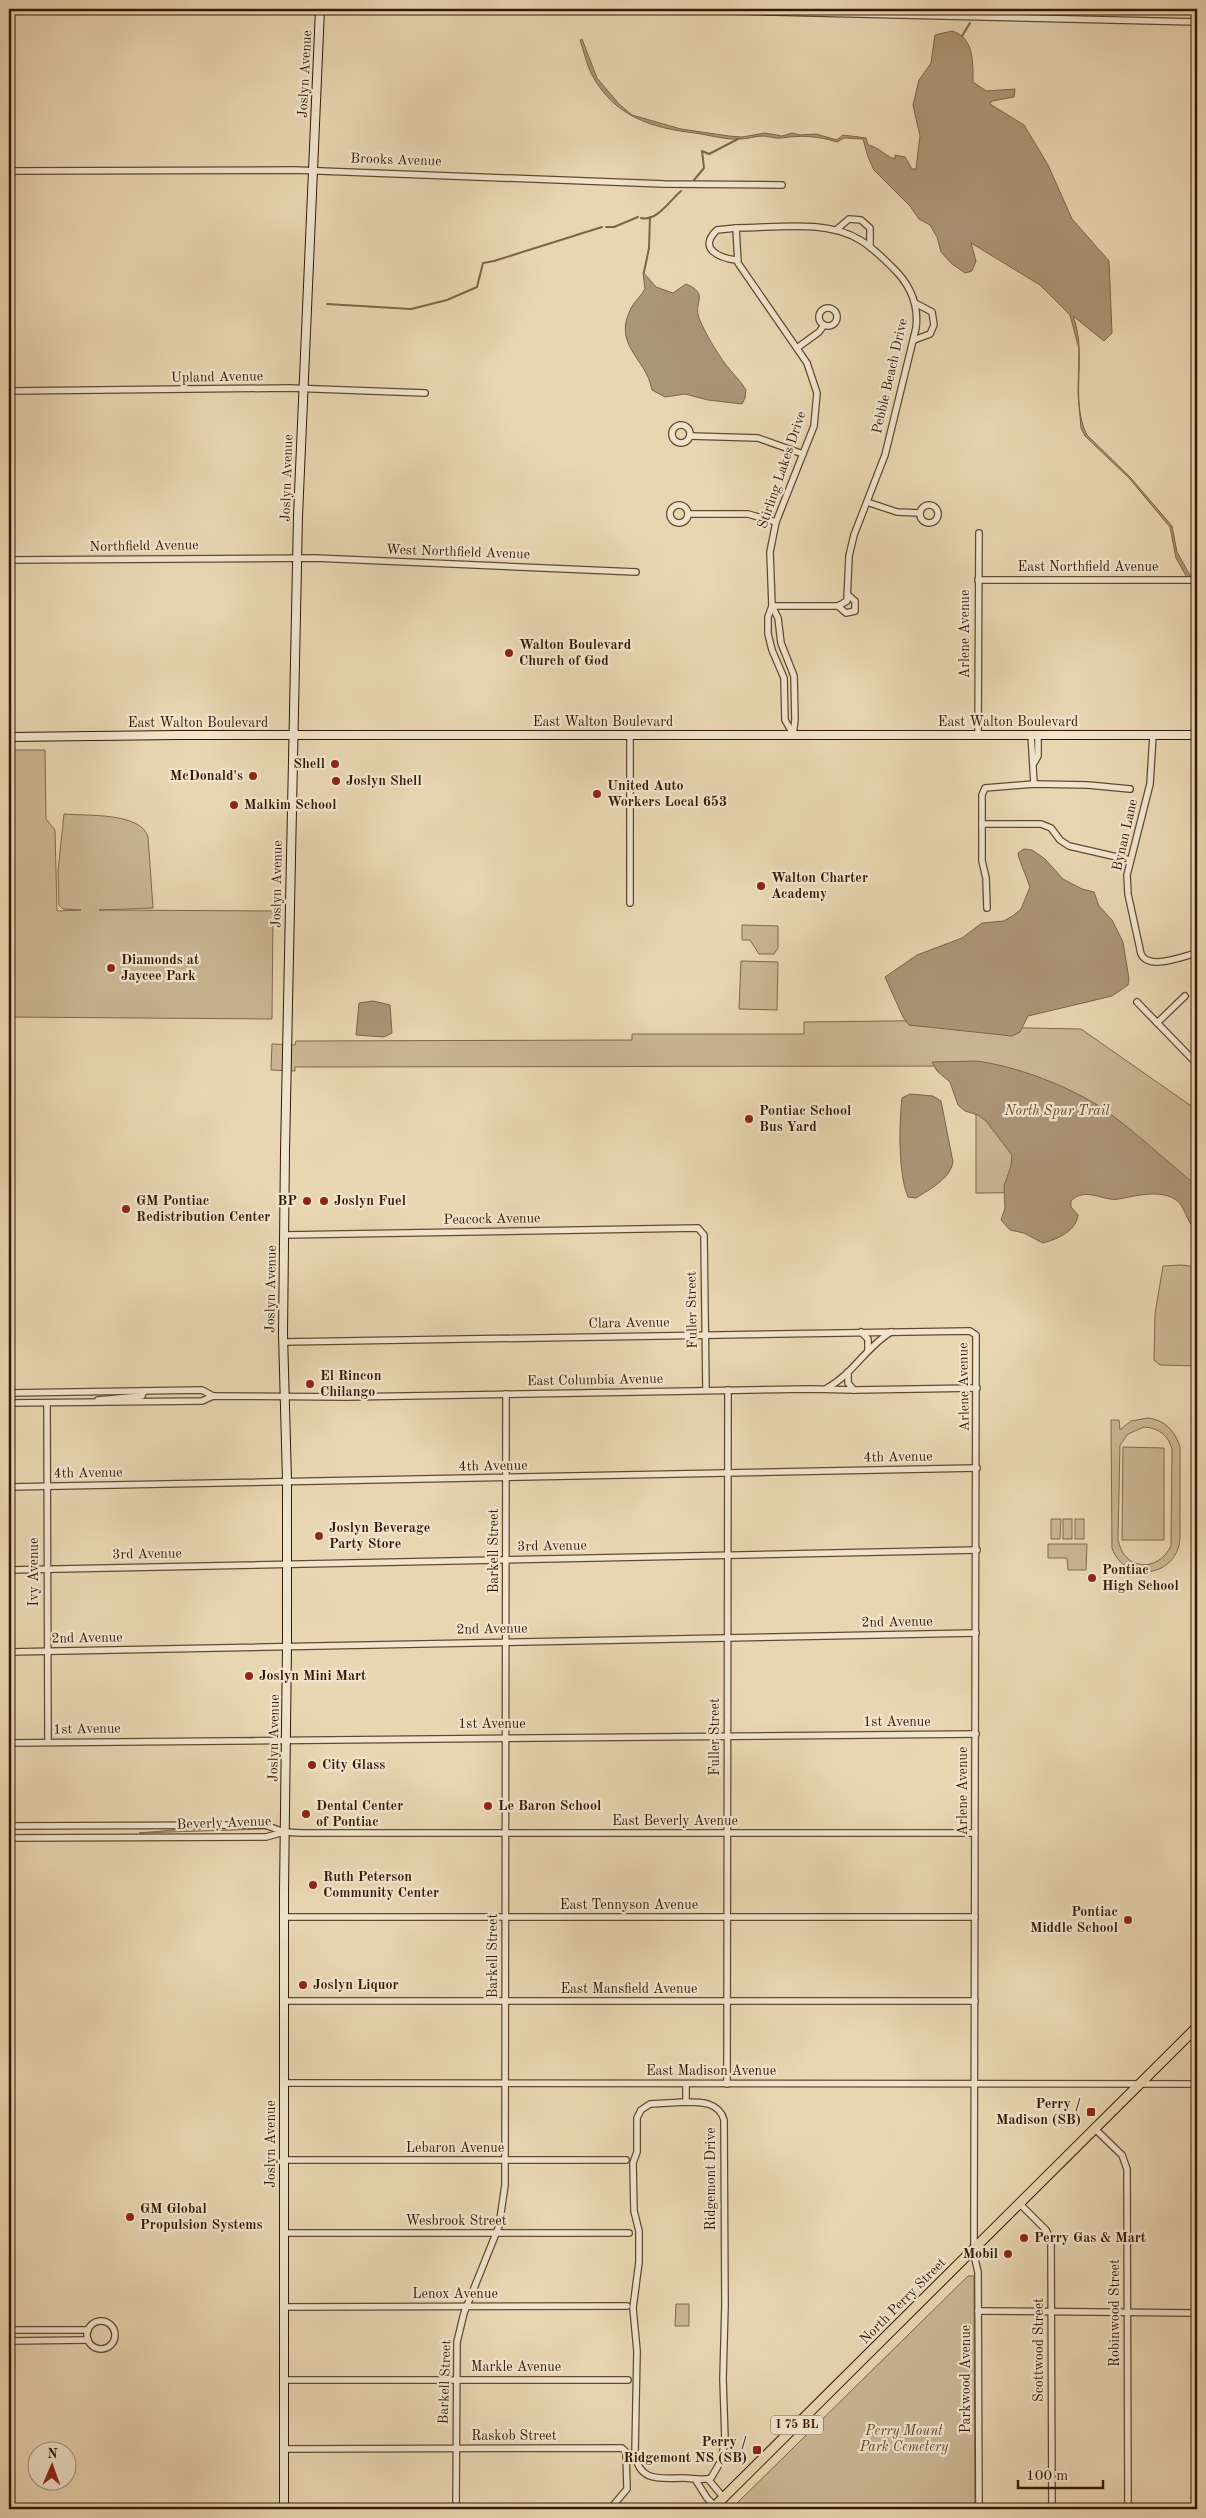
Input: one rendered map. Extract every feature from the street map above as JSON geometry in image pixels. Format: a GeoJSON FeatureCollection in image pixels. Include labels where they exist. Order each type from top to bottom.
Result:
{"type":"FeatureCollection","features":[{"type":"Feature","properties":{"kind":"main road","name":"Joslyn Avenue"},"geometry":{"type":"LineString","coordinates":[[284,2509],[283,2001],[284,1832],[287,1739],[287,1481],[283,1342],[284,1235],[292,735],[297,558],[320,9]]}},
{"type":"Feature","properties":{"kind":"main road","name":"East Walton Boulevard"},"geometry":{"type":"LineString","coordinates":[[9,737],[630,734],[1197,735]]}},
{"type":"Feature","properties":{"kind":"main road","name":"North Perry Street"},"geometry":{"type":"LineString","coordinates":[[714,2508],[1197,2027]]}},
{"type":"Feature","properties":{"kind":"street"},"geometry":{"type":"LineString","coordinates":[[651,9],[918,12],[1197,22]]}},
{"type":"Feature","properties":{"kind":"street","name":"Brooks Avenue"},"geometry":{"type":"LineString","coordinates":[[9,172],[312,170],[664,184],[782,185]]}},
{"type":"Feature","properties":{"kind":"street"},"geometry":{"type":"LineString","coordinates":[[836,230],[849,220],[861,220],[870,228],[870,246]]}},
{"type":"Feature","properties":{"kind":"street","name":"Pebble Beach Drive"},"geometry":{"type":"LineString","coordinates":[[736,260],[718,256],[712,251],[710,244],[712,236],[717,230],[815,227],[836,230],[853,236],[870,246],[903,278],[915,303],[917,322],[914,340],[884,459],[854,535],[849,556],[848,595],[855,601],[855,611],[846,612],[838,606]]}},
{"type":"Feature","properties":{"kind":"street"},"geometry":{"type":"LineString","coordinates":[[736,228],[736,260]]}},
{"type":"Feature","properties":{"kind":"street","name":"Stirling Lakes Drive"},"geometry":{"type":"LineString","coordinates":[[736,260],[810,369],[817,399],[816,419],[776,522],[770,552],[772,606],[768,618],[769,638],[783,673],[786,688],[785,720],[793,734]]}},
{"type":"Feature","properties":{"kind":"street"},"geometry":{"type":"LineString","coordinates":[[914,340],[930,334],[934,325],[932,312],[915,303]]}},
{"type":"Feature","properties":{"kind":"street"},"geometry":{"type":"LineString","coordinates":[[797,348],[819,332],[824,325]]}},
{"type":"Feature","properties":{"kind":"street","name":"Upland Avenue"},"geometry":{"type":"LineString","coordinates":[[9,391],[303,388],[425,393]]}},
{"type":"Feature","properties":{"kind":"street"},"geometry":{"type":"LineString","coordinates":[[690,436],[758,438],[803,454]]}},
{"type":"Feature","properties":{"kind":"street"},"geometry":{"type":"LineString","coordinates":[[867,502],[897,512],[920,513]]}},
{"type":"Feature","properties":{"kind":"street"},"geometry":{"type":"LineString","coordinates":[[688,514],[748,514],[776,522]]}},
{"type":"Feature","properties":{"kind":"street","name":"Arlene Avenue"},"geometry":{"type":"LineString","coordinates":[[978,734],[979,533]]}},
{"type":"Feature","properties":{"kind":"street","name":"West Northfield Avenue"},"geometry":{"type":"LineString","coordinates":[[279,558],[636,572]]}},
{"type":"Feature","properties":{"kind":"street","name":"Northfield Avenue"},"geometry":{"type":"LineString","coordinates":[[9,560],[279,558]]}},
{"type":"Feature","properties":{"kind":"street","name":"East Northfield Avenue"},"geometry":{"type":"LineString","coordinates":[[978,580],[1197,580]]}},
{"type":"Feature","properties":{"kind":"street"},"geometry":{"type":"LineString","coordinates":[[772,606],[838,606],[845,602],[848,595]]}},
{"type":"Feature","properties":{"kind":"street","name":"Stirling Lakes Drive"},"geometry":{"type":"LineString","coordinates":[[772,606],[778,618],[780,640],[792,668],[796,688],[793,734]]}},
{"type":"Feature","properties":{"kind":"street"},"geometry":{"type":"LineString","coordinates":[[786,688],[796,688]]}},
{"type":"Feature","properties":{"kind":"street"},"geometry":{"type":"LineString","coordinates":[[630,734],[630,903]]}},
{"type":"Feature","properties":{"kind":"street"},"geometry":{"type":"LineString","coordinates":[[1034,784],[1034,762],[1031,756],[1035,734]]}},
{"type":"Feature","properties":{"kind":"street","name":"Bynan Lane"},"geometry":{"type":"LineString","coordinates":[[1153,735],[1150,784],[1130,860],[1128,890],[1141,954],[1145,960],[1153,963],[1197,953]]}},
{"type":"Feature","properties":{"kind":"street"},"geometry":{"type":"LineString","coordinates":[[986,908],[986,878],[982,864],[982,793],[986,788],[1034,784],[1088,785],[1130,789]]}},
{"type":"Feature","properties":{"kind":"street"},"geometry":{"type":"LineString","coordinates":[[982,824],[1041,824],[1051,828],[1060,840],[1069,846],[1130,860]]}},
{"type":"Feature","properties":{"kind":"street"},"geometry":{"type":"LineString","coordinates":[[1157,1023],[1185,996]]}},
{"type":"Feature","properties":{"kind":"street"},"geometry":{"type":"LineString","coordinates":[[1137,1002],[1197,1064]]}},
{"type":"Feature","properties":{"kind":"street","name":"Peacock Avenue"},"geometry":{"type":"LineString","coordinates":[[284,1235],[701,1229]]}},
{"type":"Feature","properties":{"kind":"street","name":"Fuller Street"},"geometry":{"type":"LineString","coordinates":[[701,1229],[704,1234],[706,1390]]}},
{"type":"Feature","properties":{"kind":"street","name":"Clara Avenue"},"geometry":{"type":"LineString","coordinates":[[283,1342],[861,1332],[970,1331],[975,1334]]}},
{"type":"Feature","properties":{"kind":"street"},"geometry":{"type":"LineString","coordinates":[[861,1332],[868,1339],[868,1350]]}},
{"type":"Feature","properties":{"kind":"street"},"geometry":{"type":"LineString","coordinates":[[825,1389],[848,1372],[868,1350],[891,1332]]}},
{"type":"Feature","properties":{"kind":"street","name":"Arlene Avenue"},"geometry":{"type":"LineString","coordinates":[[974,2249],[978,1339],[975,1334]]}},
{"type":"Feature","properties":{"kind":"street"},"geometry":{"type":"LineString","coordinates":[[848,1372],[848,1382],[855,1390]]}},
{"type":"Feature","properties":{"kind":"street","name":"East Columbia Avenue"},"geometry":{"type":"LineString","coordinates":[[9,1404],[202,1401],[213,1396],[977,1388]]}},
{"type":"Feature","properties":{"kind":"street","name":"East Columbia Avenue"},"geometry":{"type":"LineString","coordinates":[[9,1393],[202,1390],[213,1396]]}},
{"type":"Feature","properties":{"kind":"street","name":"Fuller Street"},"geometry":{"type":"LineString","coordinates":[[727,2084],[728,1390]]}},
{"type":"Feature","properties":{"kind":"street","name":"East Columbia Avenue"},"geometry":{"type":"LineString","coordinates":[[83,1402],[142,1396],[144,1391]]}},
{"type":"Feature","properties":{"kind":"street","name":"Barkell Street"},"geometry":{"type":"LineString","coordinates":[[456,2509],[457,2342],[466,2306],[497,2234],[503,2204],[506,2160],[506,1394]]}},
{"type":"Feature","properties":{"kind":"street","name":"Ivy Avenue"},"geometry":{"type":"LineString","coordinates":[[47,1403],[48,1742]]}},
{"type":"Feature","properties":{"kind":"street","name":"4th Avenue"},"geometry":{"type":"LineString","coordinates":[[9,1487],[977,1468]]}},
{"type":"Feature","properties":{"kind":"street","name":"3rd Avenue"},"geometry":{"type":"LineString","coordinates":[[9,1570],[977,1550]]}},
{"type":"Feature","properties":{"kind":"street","name":"2nd Avenue"},"geometry":{"type":"LineString","coordinates":[[9,1652],[976,1633]]}},
{"type":"Feature","properties":{"kind":"street","name":"1st Avenue"},"geometry":{"type":"LineString","coordinates":[[9,1743],[976,1734]]}},
{"type":"Feature","properties":{"kind":"street","name":"Beverly Avenue"},"geometry":{"type":"LineString","coordinates":[[9,1826],[265,1825],[284,1832]]}},
{"type":"Feature","properties":{"kind":"street","name":"East Beverly Avenue"},"geometry":{"type":"LineString","coordinates":[[284,1832],[975,1833]]}},
{"type":"Feature","properties":{"kind":"street","name":"Beverly Avenue"},"geometry":{"type":"LineString","coordinates":[[9,1838],[266,1836],[284,1832]]}},
{"type":"Feature","properties":{"kind":"street","name":"East Tennyson Avenue"},"geometry":{"type":"LineString","coordinates":[[284,1917],[975,1917]]}},
{"type":"Feature","properties":{"kind":"street","name":"East Mansfield Avenue"},"geometry":{"type":"LineString","coordinates":[[283,2001],[974,2001]]}},
{"type":"Feature","properties":{"kind":"street","name":"East Madison Avenue"},"geometry":{"type":"LineString","coordinates":[[283,2083],[1197,2084]]}},
{"type":"Feature","properties":{"kind":"street"},"geometry":{"type":"LineString","coordinates":[[686,2084],[686,2102]]}},
{"type":"Feature","properties":{"kind":"street","name":"Ridgemont Drive"},"geometry":{"type":"LineString","coordinates":[[686,2102],[708,2104],[719,2110],[724,2120],[725,2305],[722,2380],[725,2440],[721,2461],[712,2477],[708,2479],[663,2479],[649,2475],[639,2468],[635,2453],[636,2384],[638,2376],[633,2308],[639,2231],[634,2211],[633,2162],[637,2152],[637,2118],[640,2110],[647,2105],[686,2102]]}},
{"type":"Feature","properties":{"kind":"street","name":"Robinwood Street"},"geometry":{"type":"LineString","coordinates":[[1095,2129],[1121,2153],[1127,2166],[1128,2509]]}},
{"type":"Feature","properties":{"kind":"street","name":"Lebaron Avenue"},"geometry":{"type":"LineString","coordinates":[[283,2160],[626,2160]]}},
{"type":"Feature","properties":{"kind":"street","name":"Scottwood Street"},"geometry":{"type":"LineString","coordinates":[[1020,2204],[1046,2230],[1050,2237],[1052,2509]]}},
{"type":"Feature","properties":{"kind":"street","name":"Wesbrook Street"},"geometry":{"type":"LineString","coordinates":[[283,2233],[628,2233]]}},
{"type":"Feature","properties":{"kind":"street","name":"Parkwood Avenue"},"geometry":{"type":"LineString","coordinates":[[974,2249],[978,2270],[979,2509]]}},
{"type":"Feature","properties":{"kind":"street","name":"Lenox Avenue"},"geometry":{"type":"LineString","coordinates":[[283,2307],[626,2306]]}},
{"type":"Feature","properties":{"kind":"street"},"geometry":{"type":"LineString","coordinates":[[978,2311],[1197,2313]]}},
{"type":"Feature","properties":{"kind":"street"},"geometry":{"type":"LineString","coordinates":[[9,2330],[88,2330],[96,2322],[104,2321],[110,2325],[115,2335],[112,2342],[103,2348],[95,2348],[88,2340],[88,2330]]}},
{"type":"Feature","properties":{"kind":"street"},"geometry":{"type":"LineString","coordinates":[[9,2341],[88,2340]]}},
{"type":"Feature","properties":{"kind":"street","name":"Markle Avenue"},"geometry":{"type":"LineString","coordinates":[[283,2380],[628,2380]]}},
{"type":"Feature","properties":{"kind":"street","name":"Raskob Street"},"geometry":{"type":"LineString","coordinates":[[284,2449],[625,2449],[626,2491],[610,2509]]}},
{"type":"Feature","properties":{"kind":"street"},"geometry":{"type":"LineString","coordinates":[[695,2479],[714,2508]]}},
{"type":"Feature","properties":{"kind":"street"},"geometry":{"type":"LineString","coordinates":[[708,2479],[724,2498]]}},
{"type":"Feature","properties":{"kind":"green space"},"geometry":{"type":"Polygon","coordinates":[[[9,750],[45,750],[46,819],[55,830],[57,911],[81,910],[63,909],[59,905],[58,871],[64,814],[112,817],[135,823],[143,829],[148,837],[153,908],[99,910],[273,911],[272,1019],[9,1017],[9,750]]]}},
{"type":"Feature","properties":{"kind":"green space"},"geometry":{"type":"Polygon","coordinates":[[[742,925],[778,926],[778,948],[774,954],[759,954],[750,940],[742,940],[742,925]]]}},
{"type":"Feature","properties":{"kind":"green space"},"geometry":{"type":"Polygon","coordinates":[[[741,961],[778,962],[777,1010],[739,1009],[741,961]]]}},
{"type":"Feature","properties":{"kind":"green space","name":"North Spur Trail"},"geometry":{"type":"Polygon","coordinates":[[[976,1020],[977,1027],[1081,1029],[1197,1110],[1197,1196],[1191,1191],[976,1193],[976,1066],[295,1067],[295,1071],[271,1070],[272,1044],[295,1045],[296,1041],[632,1040],[632,1034],[804,1034],[804,1022],[976,1020]]]}},
{"type":"Feature","properties":{"kind":"green space"},"geometry":{"type":"Polygon","coordinates":[[[1181,1265],[1197,1267],[1197,1366],[1160,1365],[1154,1360],[1155,1314],[1163,1266],[1181,1265]]]}},
{"type":"Feature","properties":{"kind":"green space"},"geometry":{"type":"Polygon","coordinates":[[[1148,1418],[1159,1421],[1172,1431],[1180,1447],[1180,1538],[1177,1551],[1170,1561],[1161,1568],[1150,1572],[1128,1568],[1119,1560],[1112,1548],[1111,1420],[1119,1420],[1120,1430],[1131,1421],[1148,1418]],[[1144,1427],[1128,1434],[1120,1445],[1118,1539],[1121,1550],[1127,1557],[1142,1565],[1158,1561],[1171,1546],[1172,1449],[1162,1433],[1144,1427]]]}},
{"type":"Feature","properties":{"kind":"green space"},"geometry":{"type":"Polygon","coordinates":[[[1123,1447],[1164,1448],[1164,1540],[1122,1540],[1123,1447]]]}},
{"type":"Feature","properties":{"kind":"green space"},"geometry":{"type":"Polygon","coordinates":[[[1051,1519],[1061,1519],[1060,1539],[1051,1539],[1051,1519]]]}},
{"type":"Feature","properties":{"kind":"green space"},"geometry":{"type":"Polygon","coordinates":[[[1063,1519],[1072,1519],[1072,1539],[1063,1539],[1063,1519]]]}},
{"type":"Feature","properties":{"kind":"green space"},"geometry":{"type":"Polygon","coordinates":[[[1075,1519],[1084,1519],[1084,1539],[1075,1539],[1075,1519]]]}},
{"type":"Feature","properties":{"kind":"green space"},"geometry":{"type":"Polygon","coordinates":[[[1048,1544],[1087,1544],[1086,1570],[1068,1570],[1067,1558],[1048,1558],[1048,1544]]]}},
{"type":"Feature","properties":{"kind":"green space"},"geometry":{"type":"Polygon","coordinates":[[[264,1828],[265,1829],[139,1833],[184,1829],[264,1828]]]}},
{"type":"Feature","properties":{"kind":"green space","name":"Perry Mount Park Cemetery"},"geometry":{"type":"Polygon","coordinates":[[[968,2276],[974,2276],[975,2509],[731,2509],[968,2276]]]}},
{"type":"Feature","properties":{"kind":"green space"},"geometry":{"type":"Polygon","coordinates":[[[676,2304],[689,2304],[689,2326],[675,2326],[676,2304]]]}},
{"type":"Feature","properties":{"kind":"shaded area"},"geometry":{"type":"Polygon","coordinates":[[[952,31],[965,39],[971,52],[973,82],[986,91],[1015,89],[1014,97],[992,101],[990,104],[1024,125],[1048,165],[1072,219],[1109,261],[1112,333],[1104,341],[1073,316],[1079,349],[1070,315],[1040,285],[971,243],[976,261],[972,271],[965,273],[952,264],[941,252],[937,237],[930,225],[919,219],[910,206],[874,170],[863,139],[844,138],[837,142],[816,137],[779,138],[763,136],[729,139],[663,128],[635,117],[622,110],[610,100],[600,88],[589,69],[580,40],[582,39],[597,78],[619,104],[632,115],[681,129],[729,136],[742,137],[765,133],[782,136],[792,133],[800,135],[816,134],[837,140],[843,135],[866,138],[868,145],[888,156],[895,159],[895,155],[905,157],[912,169],[916,169],[920,136],[913,105],[919,80],[931,63],[935,35],[952,31]]]}},
{"type":"Feature","properties":{"kind":"shaded area"},"geometry":{"type":"Polygon","coordinates":[[[643,272],[656,287],[673,293],[686,284],[697,291],[699,295],[699,318],[705,331],[722,360],[746,390],[742,404],[708,400],[685,394],[665,397],[652,390],[649,379],[632,351],[625,332],[626,321],[631,308],[645,289],[643,272]]]}},
{"type":"Feature","properties":{"kind":"shaded area"},"geometry":{"type":"Polygon","coordinates":[[[1079,349],[1079,361],[1079,405],[1078,393],[1079,349]]]}},
{"type":"Feature","properties":{"kind":"shaded area"},"geometry":{"type":"Polygon","coordinates":[[[1079,409],[1087,435],[1130,477],[1172,526],[1177,552],[1197,588],[1197,595],[1176,558],[1170,527],[1129,478],[1085,436],[1081,428],[1079,409]]]}},
{"type":"Feature","properties":{"kind":"shaded area"},"geometry":{"type":"Polygon","coordinates":[[[1024,849],[1032,850],[1045,859],[1063,879],[1082,889],[1094,892],[1099,906],[1112,920],[1123,942],[1129,979],[1128,985],[1112,996],[1028,1016],[1020,1032],[1012,1036],[909,1025],[903,1017],[885,977],[917,955],[962,938],[982,923],[1004,921],[1021,909],[1030,887],[1018,853],[1024,849]]]}},
{"type":"Feature","properties":{"kind":"shaded area"},"geometry":{"type":"Polygon","coordinates":[[[373,1001],[390,1005],[392,1033],[384,1037],[356,1035],[359,1003],[373,1001]]]}},
{"type":"Feature","properties":{"kind":"shaded area"},"geometry":{"type":"Polygon","coordinates":[[[976,1061],[1009,1068],[1043,1079],[1091,1101],[1117,1119],[1197,1186],[1197,1231],[1190,1223],[1181,1204],[1173,1198],[1160,1194],[1139,1195],[1119,1199],[1088,1195],[1076,1197],[1071,1201],[1071,1207],[1078,1215],[1074,1226],[1060,1237],[1043,1243],[1024,1233],[1010,1230],[1001,1220],[1005,1208],[1004,1186],[1011,1166],[1012,1155],[986,1121],[978,1115],[965,1111],[958,1105],[950,1082],[937,1071],[932,1062],[976,1061]]]}},
{"type":"Feature","properties":{"kind":"shaded area"},"geometry":{"type":"Polygon","coordinates":[[[910,1094],[933,1096],[941,1101],[953,1162],[948,1174],[944,1178],[916,1198],[908,1197],[902,1175],[901,1162],[900,1121],[902,1098],[910,1094]]]}},
{"type":"Feature","properties":{"kind":"waterway"},"geometry":{"type":"LineString","coordinates":[[962,36],[970,23]]}},
{"type":"Feature","properties":{"kind":"waterway"},"geometry":{"type":"LineString","coordinates":[[694,180],[704,168],[702,151],[709,154],[738,139]]}},
{"type":"Feature","properties":{"kind":"waterway"},"geometry":{"type":"LineString","coordinates":[[641,218],[652,217],[658,214],[681,191]]}},
{"type":"Feature","properties":{"kind":"waterway"},"geometry":{"type":"LineString","coordinates":[[606,227],[614,227],[638,217]]}},
{"type":"Feature","properties":{"kind":"waterway"},"geometry":{"type":"LineString","coordinates":[[644,272],[649,248],[650,217]]}},
{"type":"Feature","properties":{"kind":"waterway"},"geometry":{"type":"LineString","coordinates":[[327,304],[411,309],[447,300],[477,287],[483,263],[602,227]]}},
{"type":"Feature","properties":{"kind":"place","name":"Walton Boulevard Church of God"},"geometry":{"type":"Point","coordinates":[509,653]}},
{"type":"Feature","properties":{"kind":"place","name":"Shell"},"geometry":{"type":"Point","coordinates":[335,764]}},
{"type":"Feature","properties":{"kind":"place","name":"McDonald's"},"geometry":{"type":"Point","coordinates":[253,776]}},
{"type":"Feature","properties":{"kind":"place","name":"Joslyn Shell"},"geometry":{"type":"Point","coordinates":[336,781]}},
{"type":"Feature","properties":{"kind":"place","name":"United Auto Workers Local 653"},"geometry":{"type":"Point","coordinates":[597,794]}},
{"type":"Feature","properties":{"kind":"place","name":"Malkim School"},"geometry":{"type":"Point","coordinates":[234,805]}},
{"type":"Feature","properties":{"kind":"place","name":"Walton Charter Academy"},"geometry":{"type":"Point","coordinates":[761,886]}},
{"type":"Feature","properties":{"kind":"place","name":"Diamonds at Jaycee Park"},"geometry":{"type":"Point","coordinates":[111,968]}},
{"type":"Feature","properties":{"kind":"place","name":"Pontiac School Bus Yard"},"geometry":{"type":"Point","coordinates":[749,1119]}},
{"type":"Feature","properties":{"kind":"place","name":"BP"},"geometry":{"type":"Point","coordinates":[307,1201]}},
{"type":"Feature","properties":{"kind":"place","name":"Joslyn Fuel"},"geometry":{"type":"Point","coordinates":[324,1201]}},
{"type":"Feature","properties":{"kind":"place","name":"GM Pontiac Redistribution Center"},"geometry":{"type":"Point","coordinates":[126,1209]}},
{"type":"Feature","properties":{"kind":"place","name":"El Rincon Chilango"},"geometry":{"type":"Point","coordinates":[310,1384]}},
{"type":"Feature","properties":{"kind":"place","name":"Joslyn Beverage Party Store"},"geometry":{"type":"Point","coordinates":[319,1536]}},
{"type":"Feature","properties":{"kind":"place","name":"Pontiac High School"},"geometry":{"type":"Point","coordinates":[1092,1578]}},
{"type":"Feature","properties":{"kind":"place","name":"Joslyn Mini Mart"},"geometry":{"type":"Point","coordinates":[249,1676]}},
{"type":"Feature","properties":{"kind":"place","name":"City Glass"},"geometry":{"type":"Point","coordinates":[312,1765]}},
{"type":"Feature","properties":{"kind":"place","name":"Le Baron School"},"geometry":{"type":"Point","coordinates":[488,1806]}},
{"type":"Feature","properties":{"kind":"place","name":"Dental Center of Pontiac"},"geometry":{"type":"Point","coordinates":[306,1814]}},
{"type":"Feature","properties":{"kind":"place","name":"Ruth Peterson Community Center"},"geometry":{"type":"Point","coordinates":[313,1885]}},
{"type":"Feature","properties":{"kind":"place","name":"Pontiac Middle School"},"geometry":{"type":"Point","coordinates":[1128,1920]}},
{"type":"Feature","properties":{"kind":"place","name":"Joslyn Liquor"},"geometry":{"type":"Point","coordinates":[303,1985]}},
{"type":"Feature","properties":{"kind":"place","name":"Perry / Madison (SB)"},"geometry":{"type":"Point","coordinates":[1091,2112]}},
{"type":"Feature","properties":{"kind":"place","name":"GM Global Propulsion Systems"},"geometry":{"type":"Point","coordinates":[130,2217]}},
{"type":"Feature","properties":{"kind":"place","name":"Perry Gas & Mart"},"geometry":{"type":"Point","coordinates":[1024,2238]}},
{"type":"Feature","properties":{"kind":"place","name":"Mobil"},"geometry":{"type":"Point","coordinates":[1008,2254]}},
{"type":"Feature","properties":{"kind":"place","name":"Perry / Ridgemont NS (SB)"},"geometry":{"type":"Point","coordinates":[757,2450]}}]}
